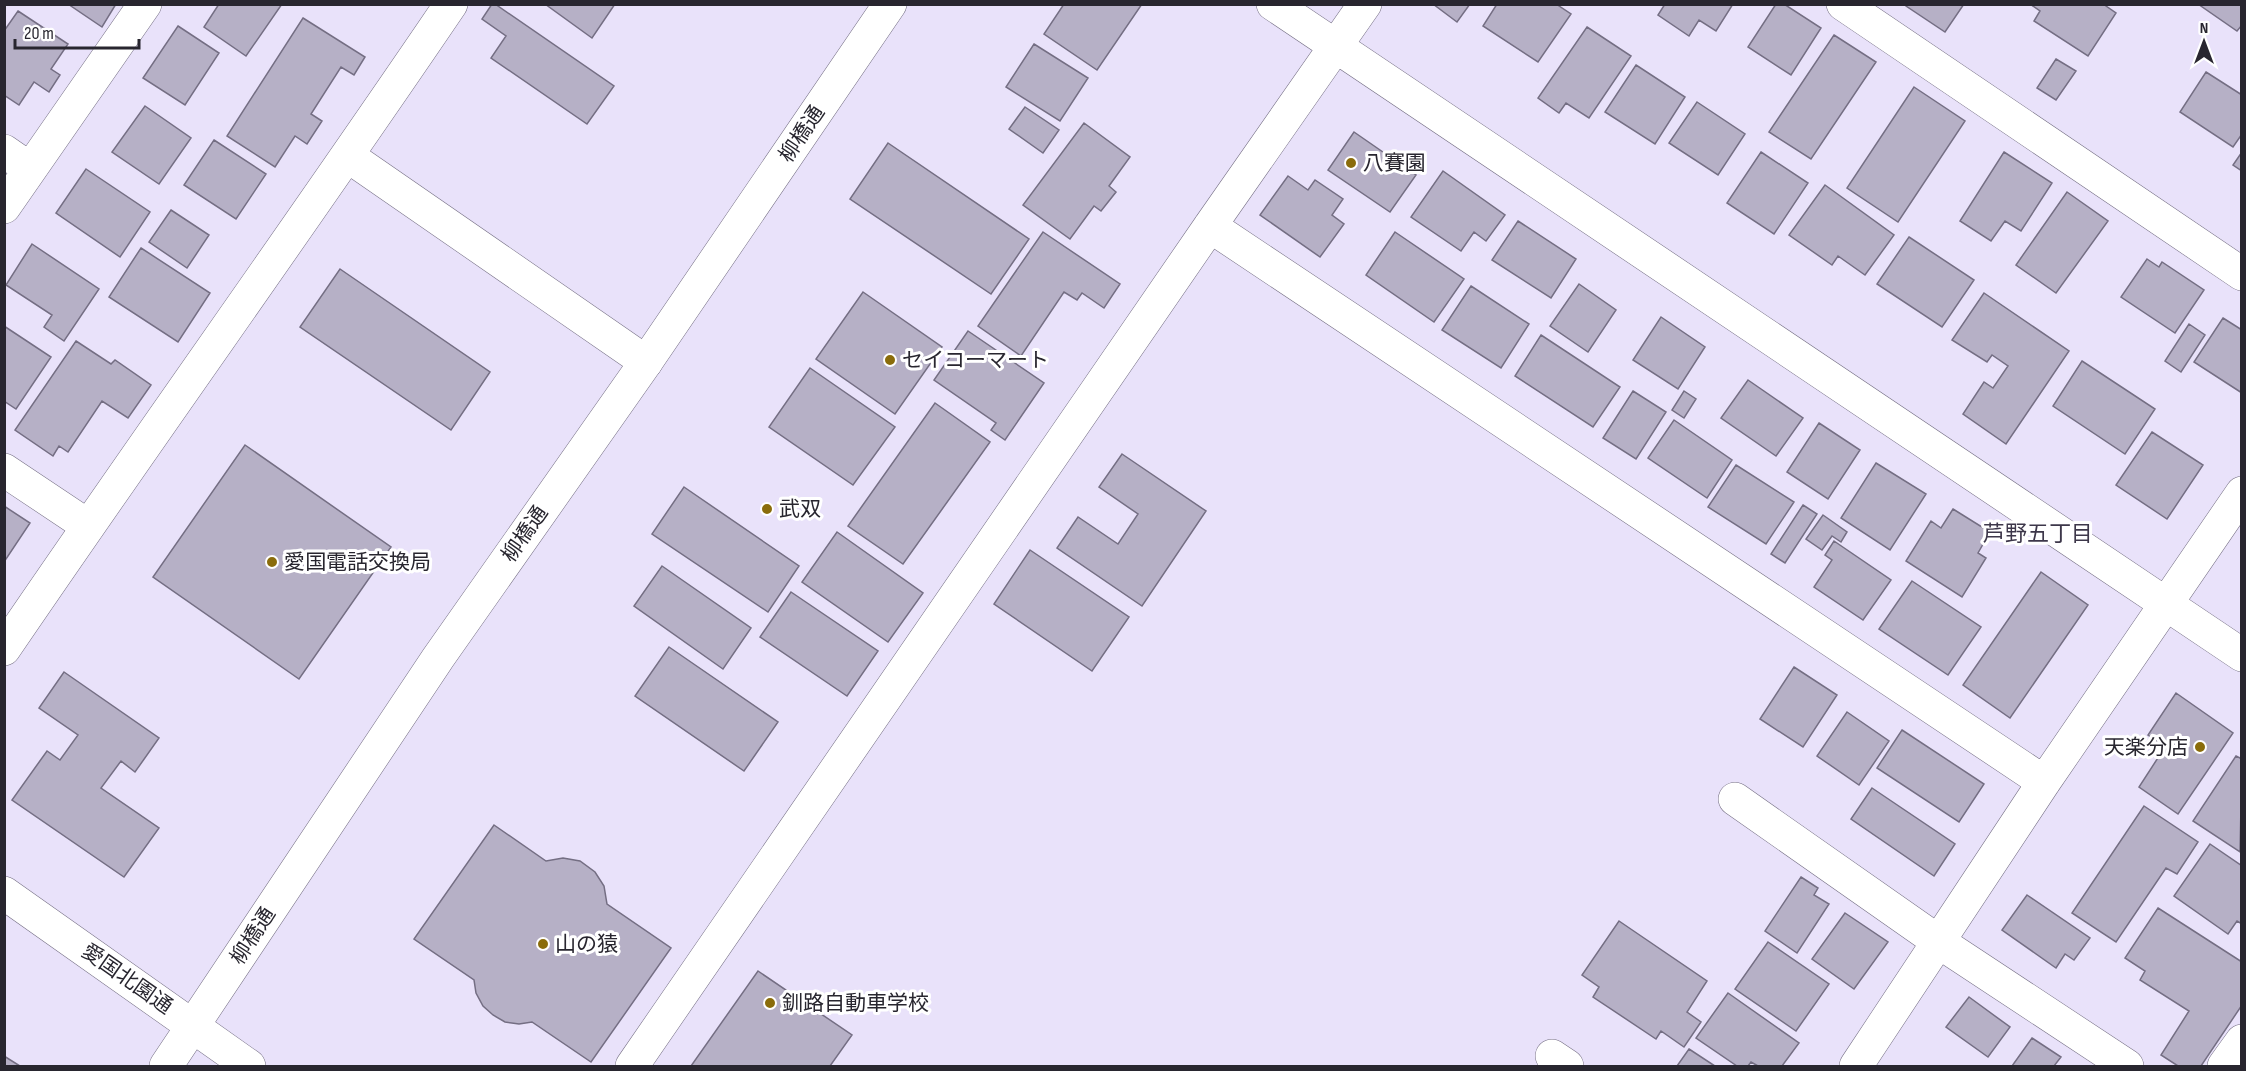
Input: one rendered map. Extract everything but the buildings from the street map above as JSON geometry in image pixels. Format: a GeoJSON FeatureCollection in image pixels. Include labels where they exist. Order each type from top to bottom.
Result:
{"type":"FeatureCollection","features":[{"type":"Feature","properties":{"kind":"street"},"geometry":{"type":"LineString","coordinates":[[4,207],[17,160],[145,4]]}},
{"type":"Feature","properties":{"kind":"street"},"geometry":{"type":"LineString","coordinates":[[4,650],[451,4]]}},
{"type":"Feature","properties":{"kind":"street","name":"柳橋通"},"geometry":{"type":"LineString","coordinates":[[166,1066],[438,658],[646,362],[890,4]]}},
{"type":"Feature","properties":{"kind":"street"},"geometry":{"type":"LineString","coordinates":[[1273,4],[2241,655]]}},
{"type":"Feature","properties":{"kind":"street"},"geometry":{"type":"LineString","coordinates":[[632,1066],[1365,4]]}},
{"type":"Feature","properties":{"kind":"street"},"geometry":{"type":"LineString","coordinates":[[1843,4],[2241,274]]}},
{"type":"Feature","properties":{"kind":"street"},"geometry":{"type":"LineString","coordinates":[[348,156],[646,362]]}},
{"type":"Feature","properties":{"kind":"street"},"geometry":{"type":"LineString","coordinates":[[1210,226],[2044,782]]}},
{"type":"Feature","properties":{"kind":"street"},"geometry":{"type":"LineString","coordinates":[[4,470],[88,526]]}},
{"type":"Feature","properties":{"kind":"street"},"geometry":{"type":"LineString","coordinates":[[1856,1066],[2044,782],[2241,493]]}},
{"type":"Feature","properties":{"kind":"street"},"geometry":{"type":"LineString","coordinates":[[1735,799],[1939,942],[2127,1066]]}},
{"type":"Feature","properties":{"kind":"street","name":"愛国北園通"},"geometry":{"type":"LineString","coordinates":[[4,893],[249,1066]]}},
{"type":"Feature","properties":{"kind":"street"},"geometry":{"type":"LineString","coordinates":[[2224,1066],[2241,1041]]}},
{"type":"Feature","properties":{"kind":"place","name":"八賽園"},"geometry":{"type":"Point","coordinates":[1351,163]}},
{"type":"Feature","properties":{"kind":"place","name":"セイコーマート"},"geometry":{"type":"Point","coordinates":[890,360]}},
{"type":"Feature","properties":{"kind":"place","name":"武双"},"geometry":{"type":"Point","coordinates":[767,509]}},
{"type":"Feature","properties":{"kind":"place","name":"愛国電話交換局"},"geometry":{"type":"Point","coordinates":[272,562]}},
{"type":"Feature","properties":{"kind":"place","name":"天楽分店"},"geometry":{"type":"Point","coordinates":[2200,747]}},
{"type":"Feature","properties":{"kind":"place","name":"山の猿"},"geometry":{"type":"Point","coordinates":[543,944]}},
{"type":"Feature","properties":{"kind":"place","name":"釧路自動車学校"},"geometry":{"type":"Point","coordinates":[770,1003]}},
{"type":"Feature","properties":{"kind":"district","name":"芦野五丁目"},"geometry":{"type":"Point","coordinates":[2038,534]}}]}
